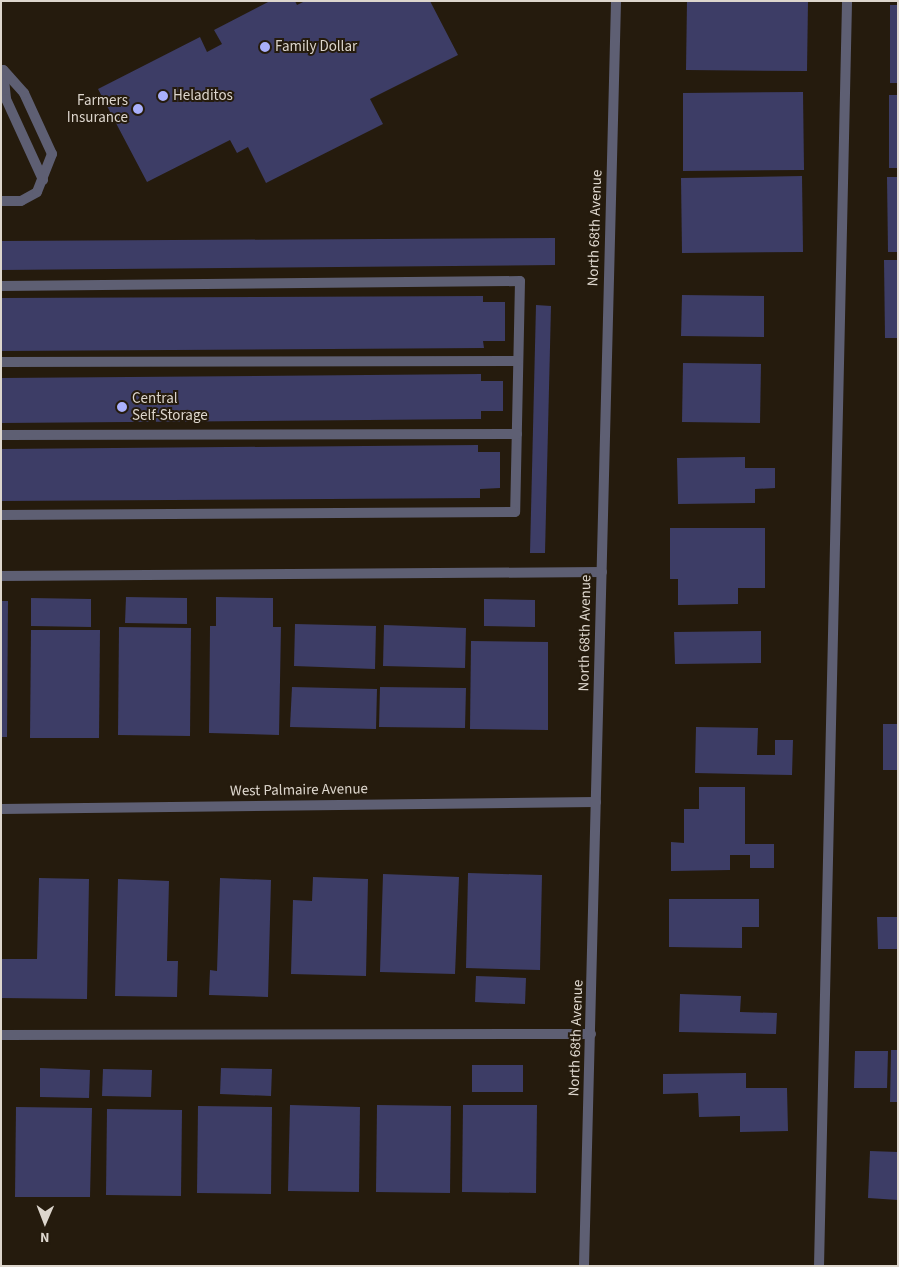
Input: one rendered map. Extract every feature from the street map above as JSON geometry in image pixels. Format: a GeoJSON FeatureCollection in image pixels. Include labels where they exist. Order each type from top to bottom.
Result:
{"type":"FeatureCollection","features":[{"type":"Feature","properties":{"kind":"street","name":"North 68th Avenue"},"geometry":{"type":"LineString","coordinates":[[584,1266],[616,1]]}},
{"type":"Feature","properties":{"kind":"street"},"geometry":{"type":"LineString","coordinates":[[818,1266],[847,1]]}},
{"type":"Feature","properties":{"kind":"street"},"geometry":{"type":"LineString","coordinates":[[1,201],[21,201],[37,192],[43,180],[52,154],[24,93],[3,70],[6,99],[43,180]]}},
{"type":"Feature","properties":{"kind":"street"},"geometry":{"type":"LineString","coordinates":[[1,286],[520,281],[515,512],[1,515]]}},
{"type":"Feature","properties":{"kind":"street"},"geometry":{"type":"LineString","coordinates":[[1,362],[518,361]]}},
{"type":"Feature","properties":{"kind":"street"},"geometry":{"type":"LineString","coordinates":[[1,435],[517,434]]}},
{"type":"Feature","properties":{"kind":"street"},"geometry":{"type":"LineString","coordinates":[[1,576],[602,572]]}},
{"type":"Feature","properties":{"kind":"street","name":"West Palmaire Avenue"},"geometry":{"type":"LineString","coordinates":[[1,809],[596,802]]}},
{"type":"Feature","properties":{"kind":"street"},"geometry":{"type":"LineString","coordinates":[[1,1035],[591,1034]]}},
{"type":"Feature","properties":{"kind":"building"},"geometry":{"type":"Polygon","coordinates":[[[270,1],[295,1],[297,5],[305,1],[430,1],[458,55],[370,99],[383,124],[266,183],[248,147],[237,153],[230,140],[147,182],[98,89],[200,37],[207,52],[222,44],[214,30],[270,1]]]}},
{"type":"Feature","properties":{"kind":"building"},"geometry":{"type":"Polygon","coordinates":[[[687,1],[808,1],[807,71],[686,70],[687,1]]]}},
{"type":"Feature","properties":{"kind":"building"},"geometry":{"type":"Polygon","coordinates":[[[890,5],[898,5],[898,83],[890,83],[890,5]]]}},
{"type":"Feature","properties":{"kind":"building"},"geometry":{"type":"Polygon","coordinates":[[[803,92],[804,170],[683,171],[683,93],[803,92]]]}},
{"type":"Feature","properties":{"kind":"building"},"geometry":{"type":"Polygon","coordinates":[[[889,95],[898,95],[898,168],[889,168],[889,95]]]}},
{"type":"Feature","properties":{"kind":"building"},"geometry":{"type":"Polygon","coordinates":[[[802,176],[803,252],[682,253],[681,178],[802,176]]]}},
{"type":"Feature","properties":{"kind":"building"},"geometry":{"type":"Polygon","coordinates":[[[887,177],[898,177],[898,252],[888,252],[887,177]]]}},
{"type":"Feature","properties":{"kind":"building"},"geometry":{"type":"Polygon","coordinates":[[[555,238],[555,265],[1,270],[1,241],[555,238]]]}},
{"type":"Feature","properties":{"kind":"building"},"geometry":{"type":"Polygon","coordinates":[[[884,260],[898,260],[898,338],[885,338],[884,260]]]}},
{"type":"Feature","properties":{"kind":"building"},"geometry":{"type":"Polygon","coordinates":[[[682,295],[764,296],[764,337],[681,336],[682,295]]]}},
{"type":"Feature","properties":{"kind":"building"},"geometry":{"type":"Polygon","coordinates":[[[483,296],[483,302],[505,302],[505,341],[483,341],[484,348],[1,351],[1,298],[483,296]]]}},
{"type":"Feature","properties":{"kind":"building"},"geometry":{"type":"Polygon","coordinates":[[[536,305],[551,306],[545,553],[530,553],[536,305]]]}},
{"type":"Feature","properties":{"kind":"building"},"geometry":{"type":"Polygon","coordinates":[[[683,363],[761,364],[760,423],[682,422],[683,363]]]}},
{"type":"Feature","properties":{"kind":"building"},"geometry":{"type":"Polygon","coordinates":[[[481,374],[481,381],[503,381],[503,411],[481,411],[481,419],[1,423],[1,378],[481,374]]]}},
{"type":"Feature","properties":{"kind":"building"},"geometry":{"type":"Polygon","coordinates":[[[478,445],[478,452],[500,452],[500,488],[480,489],[480,498],[1,501],[1,449],[478,445]]]}},
{"type":"Feature","properties":{"kind":"building"},"geometry":{"type":"Polygon","coordinates":[[[745,457],[745,468],[775,468],[775,488],[755,489],[755,503],[678,504],[677,458],[745,457]]]}},
{"type":"Feature","properties":{"kind":"building"},"geometry":{"type":"Polygon","coordinates":[[[670,528],[765,528],[765,588],[738,588],[738,604],[678,605],[678,579],[670,579],[670,528]]]}},
{"type":"Feature","properties":{"kind":"building"},"geometry":{"type":"Polygon","coordinates":[[[126,597],[187,598],[187,624],[125,623],[126,597]]]}},
{"type":"Feature","properties":{"kind":"building"},"geometry":{"type":"Polygon","coordinates":[[[216,597],[273,598],[273,627],[281,627],[279,735],[209,733],[210,626],[216,626],[216,597]]]}},
{"type":"Feature","properties":{"kind":"building"},"geometry":{"type":"Polygon","coordinates":[[[31,598],[91,599],[91,627],[31,626],[31,598]]]}},
{"type":"Feature","properties":{"kind":"building"},"geometry":{"type":"Polygon","coordinates":[[[484,599],[535,600],[535,627],[484,626],[484,599]]]}},
{"type":"Feature","properties":{"kind":"building"},"geometry":{"type":"Polygon","coordinates":[[[1,601],[8,601],[7,737],[1,737],[1,601]]]}},
{"type":"Feature","properties":{"kind":"building"},"geometry":{"type":"Polygon","coordinates":[[[295,624],[376,626],[375,669],[294,666],[295,624]]]}},
{"type":"Feature","properties":{"kind":"building"},"geometry":{"type":"Polygon","coordinates":[[[384,625],[466,628],[465,668],[383,666],[384,625]]]}},
{"type":"Feature","properties":{"kind":"building"},"geometry":{"type":"Polygon","coordinates":[[[119,627],[191,628],[190,736],[118,735],[119,627]]]}},
{"type":"Feature","properties":{"kind":"building"},"geometry":{"type":"Polygon","coordinates":[[[31,630],[100,630],[99,738],[30,738],[31,630]]]}},
{"type":"Feature","properties":{"kind":"building"},"geometry":{"type":"Polygon","coordinates":[[[761,631],[761,663],[675,664],[674,632],[761,631]]]}},
{"type":"Feature","properties":{"kind":"building"},"geometry":{"type":"Polygon","coordinates":[[[471,641],[548,642],[548,730],[470,729],[471,641]]]}},
{"type":"Feature","properties":{"kind":"building"},"geometry":{"type":"Polygon","coordinates":[[[292,687],[377,689],[376,729],[290,727],[292,687]]]}},
{"type":"Feature","properties":{"kind":"building"},"geometry":{"type":"Polygon","coordinates":[[[380,687],[466,688],[465,728],[379,727],[380,687]]]}},
{"type":"Feature","properties":{"kind":"building"},"geometry":{"type":"Polygon","coordinates":[[[883,724],[898,724],[898,770],[883,770],[883,724]]]}},
{"type":"Feature","properties":{"kind":"building"},"geometry":{"type":"Polygon","coordinates":[[[696,727],[758,728],[757,755],[775,755],[775,740],[793,740],[792,775],[695,773],[696,727]]]}},
{"type":"Feature","properties":{"kind":"building"},"geometry":{"type":"Polygon","coordinates":[[[699,787],[745,787],[745,844],[774,844],[774,868],[750,868],[750,855],[730,855],[730,870],[671,871],[671,842],[684,843],[684,809],[699,809],[699,787]]]}},
{"type":"Feature","properties":{"kind":"building"},"geometry":{"type":"Polygon","coordinates":[[[468,873],[542,875],[540,970],[466,968],[468,873]]]}},
{"type":"Feature","properties":{"kind":"building"},"geometry":{"type":"Polygon","coordinates":[[[383,874],[459,877],[455,974],[380,972],[383,874]]]}},
{"type":"Feature","properties":{"kind":"building"},"geometry":{"type":"Polygon","coordinates":[[[313,877],[368,879],[366,976],[291,974],[293,900],[312,901],[313,877]]]}},
{"type":"Feature","properties":{"kind":"building"},"geometry":{"type":"Polygon","coordinates":[[[39,878],[89,879],[87,999],[1,998],[1,959],[37,959],[39,878]]]}},
{"type":"Feature","properties":{"kind":"building"},"geometry":{"type":"Polygon","coordinates":[[[220,878],[271,880],[268,997],[209,995],[210,970],[217,971],[220,878]]]}},
{"type":"Feature","properties":{"kind":"building"},"geometry":{"type":"Polygon","coordinates":[[[118,879],[169,881],[167,961],[178,961],[177,997],[115,996],[118,879]]]}},
{"type":"Feature","properties":{"kind":"building"},"geometry":{"type":"Polygon","coordinates":[[[669,899],[759,899],[759,927],[742,927],[742,948],[669,947],[669,899]]]}},
{"type":"Feature","properties":{"kind":"building"},"geometry":{"type":"Polygon","coordinates":[[[877,917],[898,917],[898,949],[878,949],[877,917]]]}},
{"type":"Feature","properties":{"kind":"building"},"geometry":{"type":"Polygon","coordinates":[[[476,976],[526,978],[525,1004],[475,1002],[476,976]]]}},
{"type":"Feature","properties":{"kind":"building"},"geometry":{"type":"Polygon","coordinates":[[[680,994],[741,996],[740,1012],[777,1013],[776,1034],[679,1032],[680,994]]]}},
{"type":"Feature","properties":{"kind":"building"},"geometry":{"type":"Polygon","coordinates":[[[891,1050],[898,1050],[898,1102],[890,1102],[891,1050]]]}},
{"type":"Feature","properties":{"kind":"building"},"geometry":{"type":"Polygon","coordinates":[[[855,1051],[888,1051],[887,1088],[854,1088],[855,1051]]]}},
{"type":"Feature","properties":{"kind":"building"},"geometry":{"type":"Polygon","coordinates":[[[472,1065],[523,1065],[523,1092],[472,1092],[472,1065]]]}},
{"type":"Feature","properties":{"kind":"building"},"geometry":{"type":"Polygon","coordinates":[[[40,1068],[90,1070],[89,1098],[40,1097],[40,1068]]]}},
{"type":"Feature","properties":{"kind":"building"},"geometry":{"type":"Polygon","coordinates":[[[221,1068],[272,1069],[271,1096],[220,1094],[221,1068]]]}},
{"type":"Feature","properties":{"kind":"building"},"geometry":{"type":"Polygon","coordinates":[[[103,1069],[152,1070],[151,1097],[102,1096],[103,1069]]]}},
{"type":"Feature","properties":{"kind":"building"},"geometry":{"type":"Polygon","coordinates":[[[746,1073],[746,1088],[787,1088],[788,1131],[740,1132],[740,1116],[699,1117],[698,1093],[663,1094],[663,1074],[746,1073]]]}},
{"type":"Feature","properties":{"kind":"building"},"geometry":{"type":"Polygon","coordinates":[[[290,1105],[360,1107],[359,1192],[288,1191],[290,1105]]]}},
{"type":"Feature","properties":{"kind":"building"},"geometry":{"type":"Polygon","coordinates":[[[377,1105],[451,1106],[450,1193],[376,1192],[377,1105]]]}},
{"type":"Feature","properties":{"kind":"building"},"geometry":{"type":"Polygon","coordinates":[[[463,1105],[537,1105],[536,1193],[462,1192],[463,1105]]]}},
{"type":"Feature","properties":{"kind":"building"},"geometry":{"type":"Polygon","coordinates":[[[198,1106],[272,1107],[271,1194],[197,1193],[198,1106]]]}},
{"type":"Feature","properties":{"kind":"building"},"geometry":{"type":"Polygon","coordinates":[[[16,1107],[92,1108],[90,1197],[15,1197],[16,1107]]]}},
{"type":"Feature","properties":{"kind":"building"},"geometry":{"type":"Polygon","coordinates":[[[107,1109],[182,1110],[181,1196],[106,1195],[107,1109]]]}},
{"type":"Feature","properties":{"kind":"building"},"geometry":{"type":"Polygon","coordinates":[[[870,1151],[898,1152],[898,1200],[868,1198],[870,1151]]]}},
{"type":"Feature","properties":{"kind":"place","name":"Family Dollar"},"geometry":{"type":"Point","coordinates":[265,47]}},
{"type":"Feature","properties":{"kind":"place","name":"Heladitos"},"geometry":{"type":"Point","coordinates":[163,96]}},
{"type":"Feature","properties":{"kind":"place","name":"Farmers Insurance"},"geometry":{"type":"Point","coordinates":[138,109]}},
{"type":"Feature","properties":{"kind":"place","name":"Central Self-Storage"},"geometry":{"type":"Point","coordinates":[122,407]}}]}
